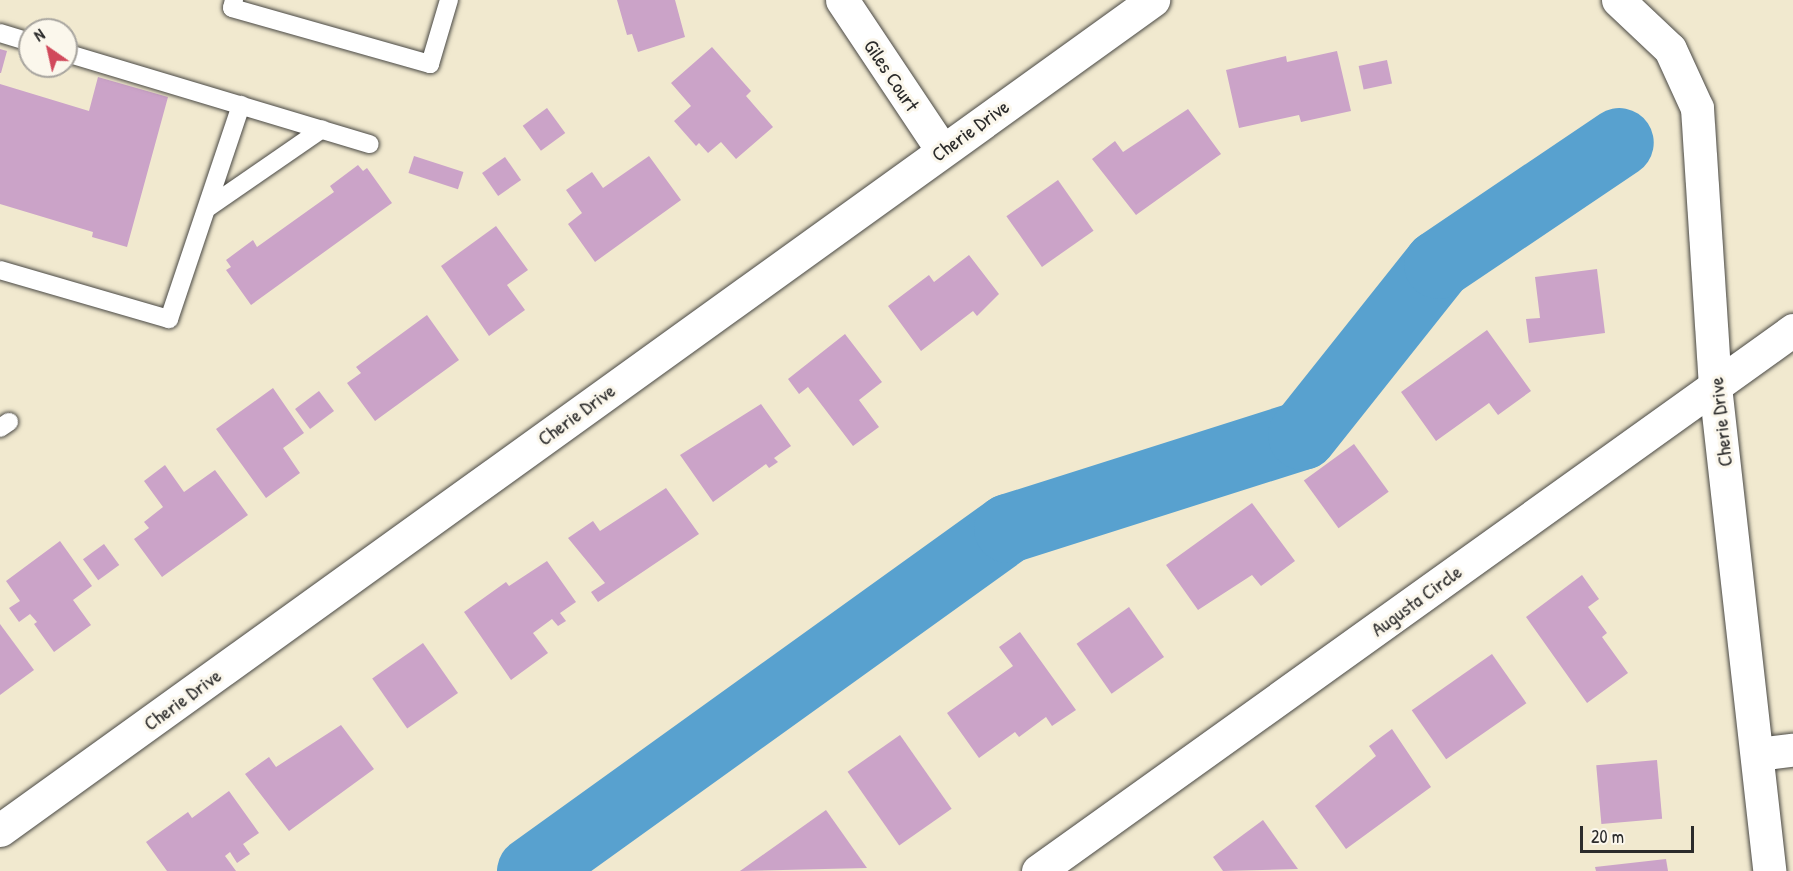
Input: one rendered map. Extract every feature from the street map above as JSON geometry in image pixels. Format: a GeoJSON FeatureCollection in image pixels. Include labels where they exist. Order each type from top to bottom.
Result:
{"type":"FeatureCollection","features":[{"type":"Feature","properties":{"kind":"street","name":"Giles Court"},"geometry":{"type":"LineString","coordinates":[[842,0],[942,150]]}},
{"type":"Feature","properties":{"kind":"street","name":"Cherie Drive"},"geometry":{"type":"LineString","coordinates":[[0,830],[1153,0]]}},
{"type":"Feature","properties":{"kind":"street","name":"Cherie Drive"},"geometry":{"type":"LineString","coordinates":[[1618,0],[1670,49],[1696,108],[1715,386],[1758,754],[1769,871]]}},
{"type":"Feature","properties":{"kind":"street","name":"Augusta Circle"},"geometry":{"type":"LineString","coordinates":[[1038,871],[1793,330]]}},
{"type":"Feature","properties":{"kind":"street"},"geometry":{"type":"LineString","coordinates":[[1758,754],[1793,750]]}},
{"type":"Feature","properties":{"kind":"lane"},"geometry":{"type":"LineString","coordinates":[[234,0],[232,8],[430,64],[449,0]]}},
{"type":"Feature","properties":{"kind":"lane"},"geometry":{"type":"LineString","coordinates":[[0,33],[18,38]]}},
{"type":"Feature","properties":{"kind":"lane"},"geometry":{"type":"LineString","coordinates":[[78,56],[369,144]]}},
{"type":"Feature","properties":{"kind":"lane"},"geometry":{"type":"LineString","coordinates":[[0,270],[169,319],[209,207],[241,105]]}},
{"type":"Feature","properties":{"kind":"lane"},"geometry":{"type":"LineString","coordinates":[[209,207],[322,129]]}},
{"type":"Feature","properties":{"kind":"building"},"geometry":{"type":"Polygon","coordinates":[[[617,0],[675,0],[685,37],[638,52],[632,34],[627,35],[617,0]]]}},
{"type":"Feature","properties":{"kind":"building"},"geometry":{"type":"Polygon","coordinates":[[[712,47],[751,91],[746,96],[773,127],[736,159],[721,142],[708,153],[699,143],[696,146],[674,121],[691,106],[671,83],[712,47]]]}},
{"type":"Feature","properties":{"kind":"building"},"geometry":{"type":"Polygon","coordinates":[[[0,49],[7,51],[1,73],[0,73],[0,49]]]}},
{"type":"Feature","properties":{"kind":"building"},"geometry":{"type":"Polygon","coordinates":[[[1337,51],[1351,111],[1301,122],[1299,115],[1239,128],[1226,70],[1286,56],[1287,62],[1337,51]]]}},
{"type":"Feature","properties":{"kind":"building"},"geometry":{"type":"Polygon","coordinates":[[[1387,60],[1392,83],[1364,90],[1359,66],[1387,60]]]}},
{"type":"Feature","properties":{"kind":"building"},"geometry":{"type":"Polygon","coordinates":[[[98,77],[168,97],[127,247],[92,237],[93,232],[0,204],[0,84],[89,111],[98,77]]]}},
{"type":"Feature","properties":{"kind":"building"},"geometry":{"type":"Polygon","coordinates":[[[547,108],[565,133],[541,151],[523,126],[547,108]]]}},
{"type":"Feature","properties":{"kind":"building"},"geometry":{"type":"Polygon","coordinates":[[[1188,109],[1221,154],[1136,215],[1092,159],[1115,141],[1123,152],[1188,109]]]}},
{"type":"Feature","properties":{"kind":"building"},"geometry":{"type":"Polygon","coordinates":[[[414,156],[463,172],[458,189],[408,173],[414,156]]]}},
{"type":"Feature","properties":{"kind":"building"},"geometry":{"type":"Polygon","coordinates":[[[649,156],[681,200],[595,262],[568,224],[582,213],[566,190],[592,172],[603,188],[649,156]]]}},
{"type":"Feature","properties":{"kind":"building"},"geometry":{"type":"Polygon","coordinates":[[[505,157],[521,180],[498,196],[482,173],[505,157]]]}},
{"type":"Feature","properties":{"kind":"building"},"geometry":{"type":"Polygon","coordinates":[[[358,165],[363,171],[367,168],[392,203],[251,305],[226,270],[231,267],[226,260],[253,240],[257,247],[334,192],[330,186],[358,165]]]}},
{"type":"Feature","properties":{"kind":"building"},"geometry":{"type":"Polygon","coordinates":[[[1058,180],[1094,231],[1042,267],[1006,216],[1058,180]]]}},
{"type":"Feature","properties":{"kind":"building"},"geometry":{"type":"Polygon","coordinates":[[[496,226],[528,270],[507,285],[525,310],[489,336],[441,266],[496,226]]]}},
{"type":"Feature","properties":{"kind":"building"},"geometry":{"type":"Polygon","coordinates":[[[969,255],[999,294],[977,316],[973,311],[921,351],[888,306],[929,275],[934,282],[969,255]]]}},
{"type":"Feature","properties":{"kind":"building"},"geometry":{"type":"Polygon","coordinates":[[[1597,269],[1605,333],[1529,343],[1526,319],[1540,318],[1535,277],[1597,269]]]}},
{"type":"Feature","properties":{"kind":"building"},"geometry":{"type":"Polygon","coordinates":[[[427,315],[459,360],[375,421],[347,383],[361,373],[356,367],[427,315]]]}},
{"type":"Feature","properties":{"kind":"building"},"geometry":{"type":"Polygon","coordinates":[[[1487,330],[1531,391],[1498,415],[1489,403],[1436,441],[1401,392],[1487,330]]]}},
{"type":"Feature","properties":{"kind":"building"},"geometry":{"type":"Polygon","coordinates":[[[845,334],[882,382],[859,400],[879,427],[853,446],[808,387],[799,394],[788,379],[845,334]]]}},
{"type":"Feature","properties":{"kind":"building"},"geometry":{"type":"Polygon","coordinates":[[[273,388],[304,433],[283,448],[300,473],[266,498],[216,429],[273,388]]]}},
{"type":"Feature","properties":{"kind":"building"},"geometry":{"type":"Polygon","coordinates":[[[319,391],[334,411],[310,429],[295,409],[319,391]]]}},
{"type":"Feature","properties":{"kind":"building"},"geometry":{"type":"Polygon","coordinates":[[[761,404],[791,446],[774,458],[778,462],[769,468],[766,464],[713,502],[680,455],[761,404]]]}},
{"type":"Feature","properties":{"kind":"building"},"geometry":{"type":"Polygon","coordinates":[[[1354,444],[1389,492],[1339,528],[1304,480],[1354,444]]]}},
{"type":"Feature","properties":{"kind":"building"},"geometry":{"type":"Polygon","coordinates":[[[165,465],[184,492],[215,470],[248,515],[162,577],[134,539],[149,528],[144,522],[163,507],[144,481],[165,465]]]}},
{"type":"Feature","properties":{"kind":"building"},"geometry":{"type":"Polygon","coordinates":[[[666,488],[699,534],[598,602],[591,592],[605,583],[568,538],[593,521],[600,531],[666,488]]]}},
{"type":"Feature","properties":{"kind":"building"},"geometry":{"type":"Polygon","coordinates":[[[1252,503],[1295,561],[1261,586],[1252,575],[1198,610],[1166,565],[1252,503]]]}},
{"type":"Feature","properties":{"kind":"building"},"geometry":{"type":"Polygon","coordinates":[[[60,541],[92,586],[73,600],[91,625],[54,652],[34,624],[37,622],[30,614],[19,622],[9,608],[20,601],[6,581],[60,541]]]}},
{"type":"Feature","properties":{"kind":"building"},"geometry":{"type":"Polygon","coordinates":[[[104,544],[119,565],[98,580],[83,559],[104,544]]]}},
{"type":"Feature","properties":{"kind":"building"},"geometry":{"type":"Polygon","coordinates":[[[547,561],[576,602],[560,613],[566,621],[558,626],[552,619],[533,633],[548,653],[511,680],[464,612],[506,582],[509,586],[547,561]]]}},
{"type":"Feature","properties":{"kind":"building"},"geometry":{"type":"Polygon","coordinates":[[[1582,575],[1599,599],[1588,607],[1607,633],[1602,637],[1628,673],[1587,703],[1526,617],[1582,575]]]}},
{"type":"Feature","properties":{"kind":"building"},"geometry":{"type":"Polygon","coordinates":[[[1129,607],[1164,657],[1112,694],[1077,644],[1129,607]]]}},
{"type":"Feature","properties":{"kind":"building"},"geometry":{"type":"Polygon","coordinates":[[[0,624],[34,670],[0,695],[0,624]]]}},
{"type":"Feature","properties":{"kind":"building"},"geometry":{"type":"Polygon","coordinates":[[[1020,632],[1076,710],[1052,726],[1046,717],[1019,737],[1015,732],[979,758],[947,713],[1013,666],[999,647],[1020,632]]]}},
{"type":"Feature","properties":{"kind":"building"},"geometry":{"type":"Polygon","coordinates":[[[423,643],[458,693],[407,729],[372,679],[423,643]]]}},
{"type":"Feature","properties":{"kind":"building"},"geometry":{"type":"Polygon","coordinates":[[[1492,654],[1526,703],[1446,759],[1412,710],[1492,654]]]}},
{"type":"Feature","properties":{"kind":"building"},"geometry":{"type":"Polygon","coordinates":[[[341,725],[374,769],[289,831],[245,774],[269,757],[276,767],[341,725]]]}},
{"type":"Feature","properties":{"kind":"building"},"geometry":{"type":"Polygon","coordinates":[[[1392,729],[1431,787],[1346,849],[1315,806],[1376,756],[1369,746],[1392,729]]]}},
{"type":"Feature","properties":{"kind":"building"},"geometry":{"type":"Polygon","coordinates":[[[900,735],[952,809],[899,845],[848,772],[900,735]]]}},
{"type":"Feature","properties":{"kind":"building"},"geometry":{"type":"Polygon","coordinates":[[[1657,760],[1662,819],[1601,824],[1596,765],[1657,760]]]}},
{"type":"Feature","properties":{"kind":"building"},"geometry":{"type":"Polygon","coordinates":[[[229,791],[259,833],[243,844],[250,854],[237,863],[230,852],[225,856],[236,871],[167,871],[146,842],[188,812],[192,818],[229,791]]]}},
{"type":"Feature","properties":{"kind":"building"},"geometry":{"type":"Polygon","coordinates":[[[826,810],[867,868],[740,871],[826,810]]]}},
{"type":"Feature","properties":{"kind":"building"},"geometry":{"type":"Polygon","coordinates":[[[1263,820],[1298,869],[1223,871],[1213,857],[1263,820]]]}},
{"type":"Feature","properties":{"kind":"building"},"geometry":{"type":"Polygon","coordinates":[[[1666,859],[1668,871],[1596,871],[1595,867],[1666,859]]]}},
{"type":"Feature","properties":{"kind":"waterway"},"geometry":{"type":"LineString","coordinates":[[531,871],[1008,528],[1302,435],[1438,264],[1619,142]]}}]}
